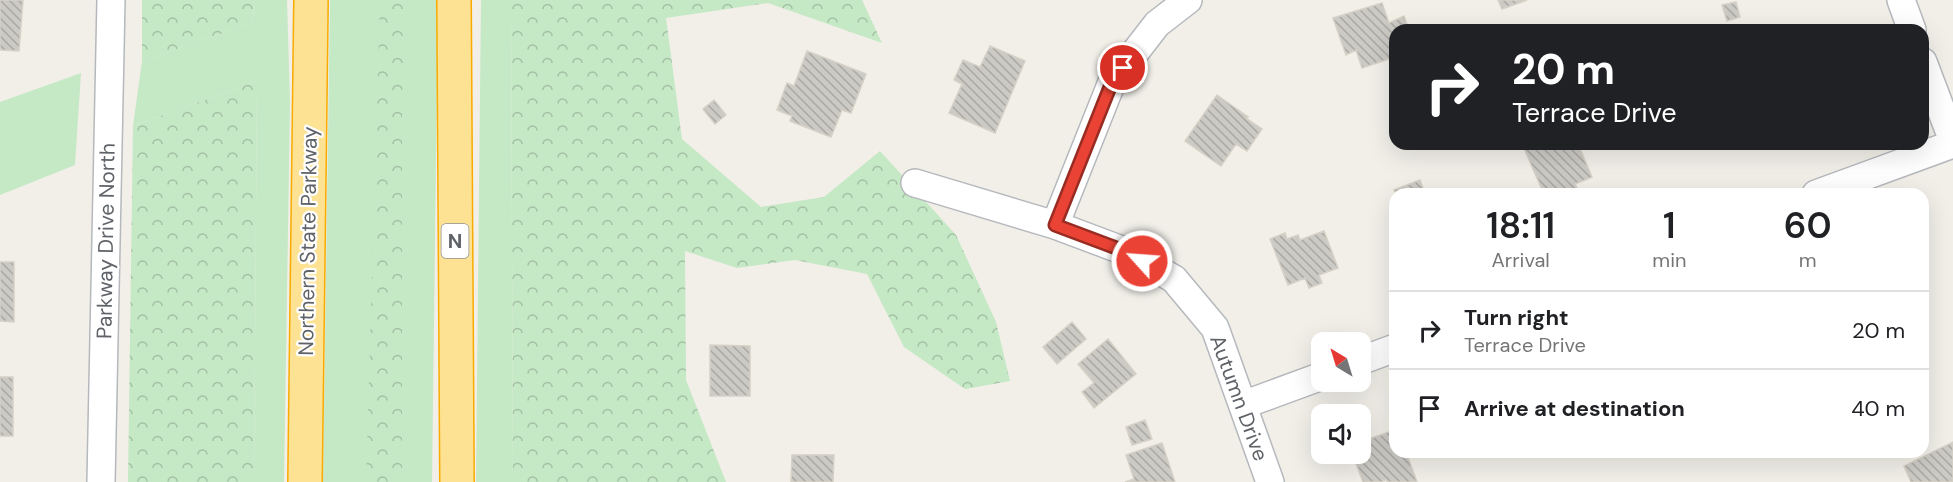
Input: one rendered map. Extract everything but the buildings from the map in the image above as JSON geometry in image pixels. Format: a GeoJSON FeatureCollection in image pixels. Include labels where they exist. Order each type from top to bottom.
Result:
{"type":"FeatureCollection","features":[{"type":"Feature","properties":{"kind":"highway","name":"Northern State Parkway"},"geometry":{"type":"LineString","coordinates":[[305,482],[311,0]]}},
{"type":"Feature","properties":{"kind":"highway","name":"N"},"geometry":{"type":"LineString","coordinates":[[454,0],[457,482]]}},
{"type":"Feature","properties":{"kind":"street","name":"Parkway Drive North"},"geometry":{"type":"LineString","coordinates":[[101,482],[111,0]]}},
{"type":"Feature","properties":{"kind":"street"},"geometry":{"type":"LineString","coordinates":[[1055,225],[1112,82],[1157,24],[1188,0]]}},
{"type":"Feature","properties":{"kind":"street"},"geometry":{"type":"LineString","coordinates":[[1901,0],[1910,24]]}},
{"type":"Feature","properties":{"kind":"street"},"geometry":{"type":"LineString","coordinates":[[1832,188],[1953,142],[1929,78]]}},
{"type":"Feature","properties":{"kind":"street","name":"Autumn Drive"},"geometry":{"type":"LineString","coordinates":[[915,183],[1055,225],[1127,252],[1174,279],[1215,328],[1270,482]]}},
{"type":"Feature","properties":{"kind":"street"},"geometry":{"type":"LineString","coordinates":[[1371,357],[1389,350]]}},
{"type":"Feature","properties":{"kind":"street"},"geometry":{"type":"LineString","coordinates":[[1243,405],[1311,380]]}},
{"type":"Feature","properties":{"kind":"green space"},"geometry":{"type":"Polygon","coordinates":[[[142,0],[254,0],[253,23],[142,61],[142,0]]]}},
{"type":"Feature","properties":{"kind":"green space"},"geometry":{"type":"Polygon","coordinates":[[[254,0],[287,0],[290,103],[284,482],[254,482],[257,81],[133,126],[142,61],[253,23],[254,0]]]}},
{"type":"Feature","properties":{"kind":"green space"},"geometry":{"type":"Polygon","coordinates":[[[330,0],[438,0],[432,482],[323,482],[330,0]]]}},
{"type":"Feature","properties":{"kind":"green space"},"geometry":{"type":"Polygon","coordinates":[[[380,0],[405,0],[402,105],[402,482],[366,482],[380,0]]]}},
{"type":"Feature","properties":{"kind":"green space"},"geometry":{"type":"Polygon","coordinates":[[[481,0],[511,0],[513,482],[476,482],[481,0]]]}},
{"type":"Feature","properties":{"kind":"green space"},"geometry":{"type":"Polygon","coordinates":[[[511,0],[862,0],[882,43],[768,3],[666,18],[682,139],[761,207],[824,197],[880,151],[956,235],[996,322],[1010,381],[965,389],[904,347],[867,274],[795,260],[737,268],[685,251],[686,380],[726,482],[513,482],[511,0]]]}},
{"type":"Feature","properties":{"kind":"green space"},"geometry":{"type":"Polygon","coordinates":[[[81,73],[75,165],[0,195],[0,102],[81,73]]]}},
{"type":"Feature","properties":{"kind":"green space"},"geometry":{"type":"Polygon","coordinates":[[[257,81],[254,482],[128,482],[133,126],[257,81]]]}},
{"type":"Feature","properties":{"kind":"route"},"geometry":{"type":"LineString","coordinates":[[1123,68],[1112,82],[1055,225],[1127,252],[1142,261]]}}]}
